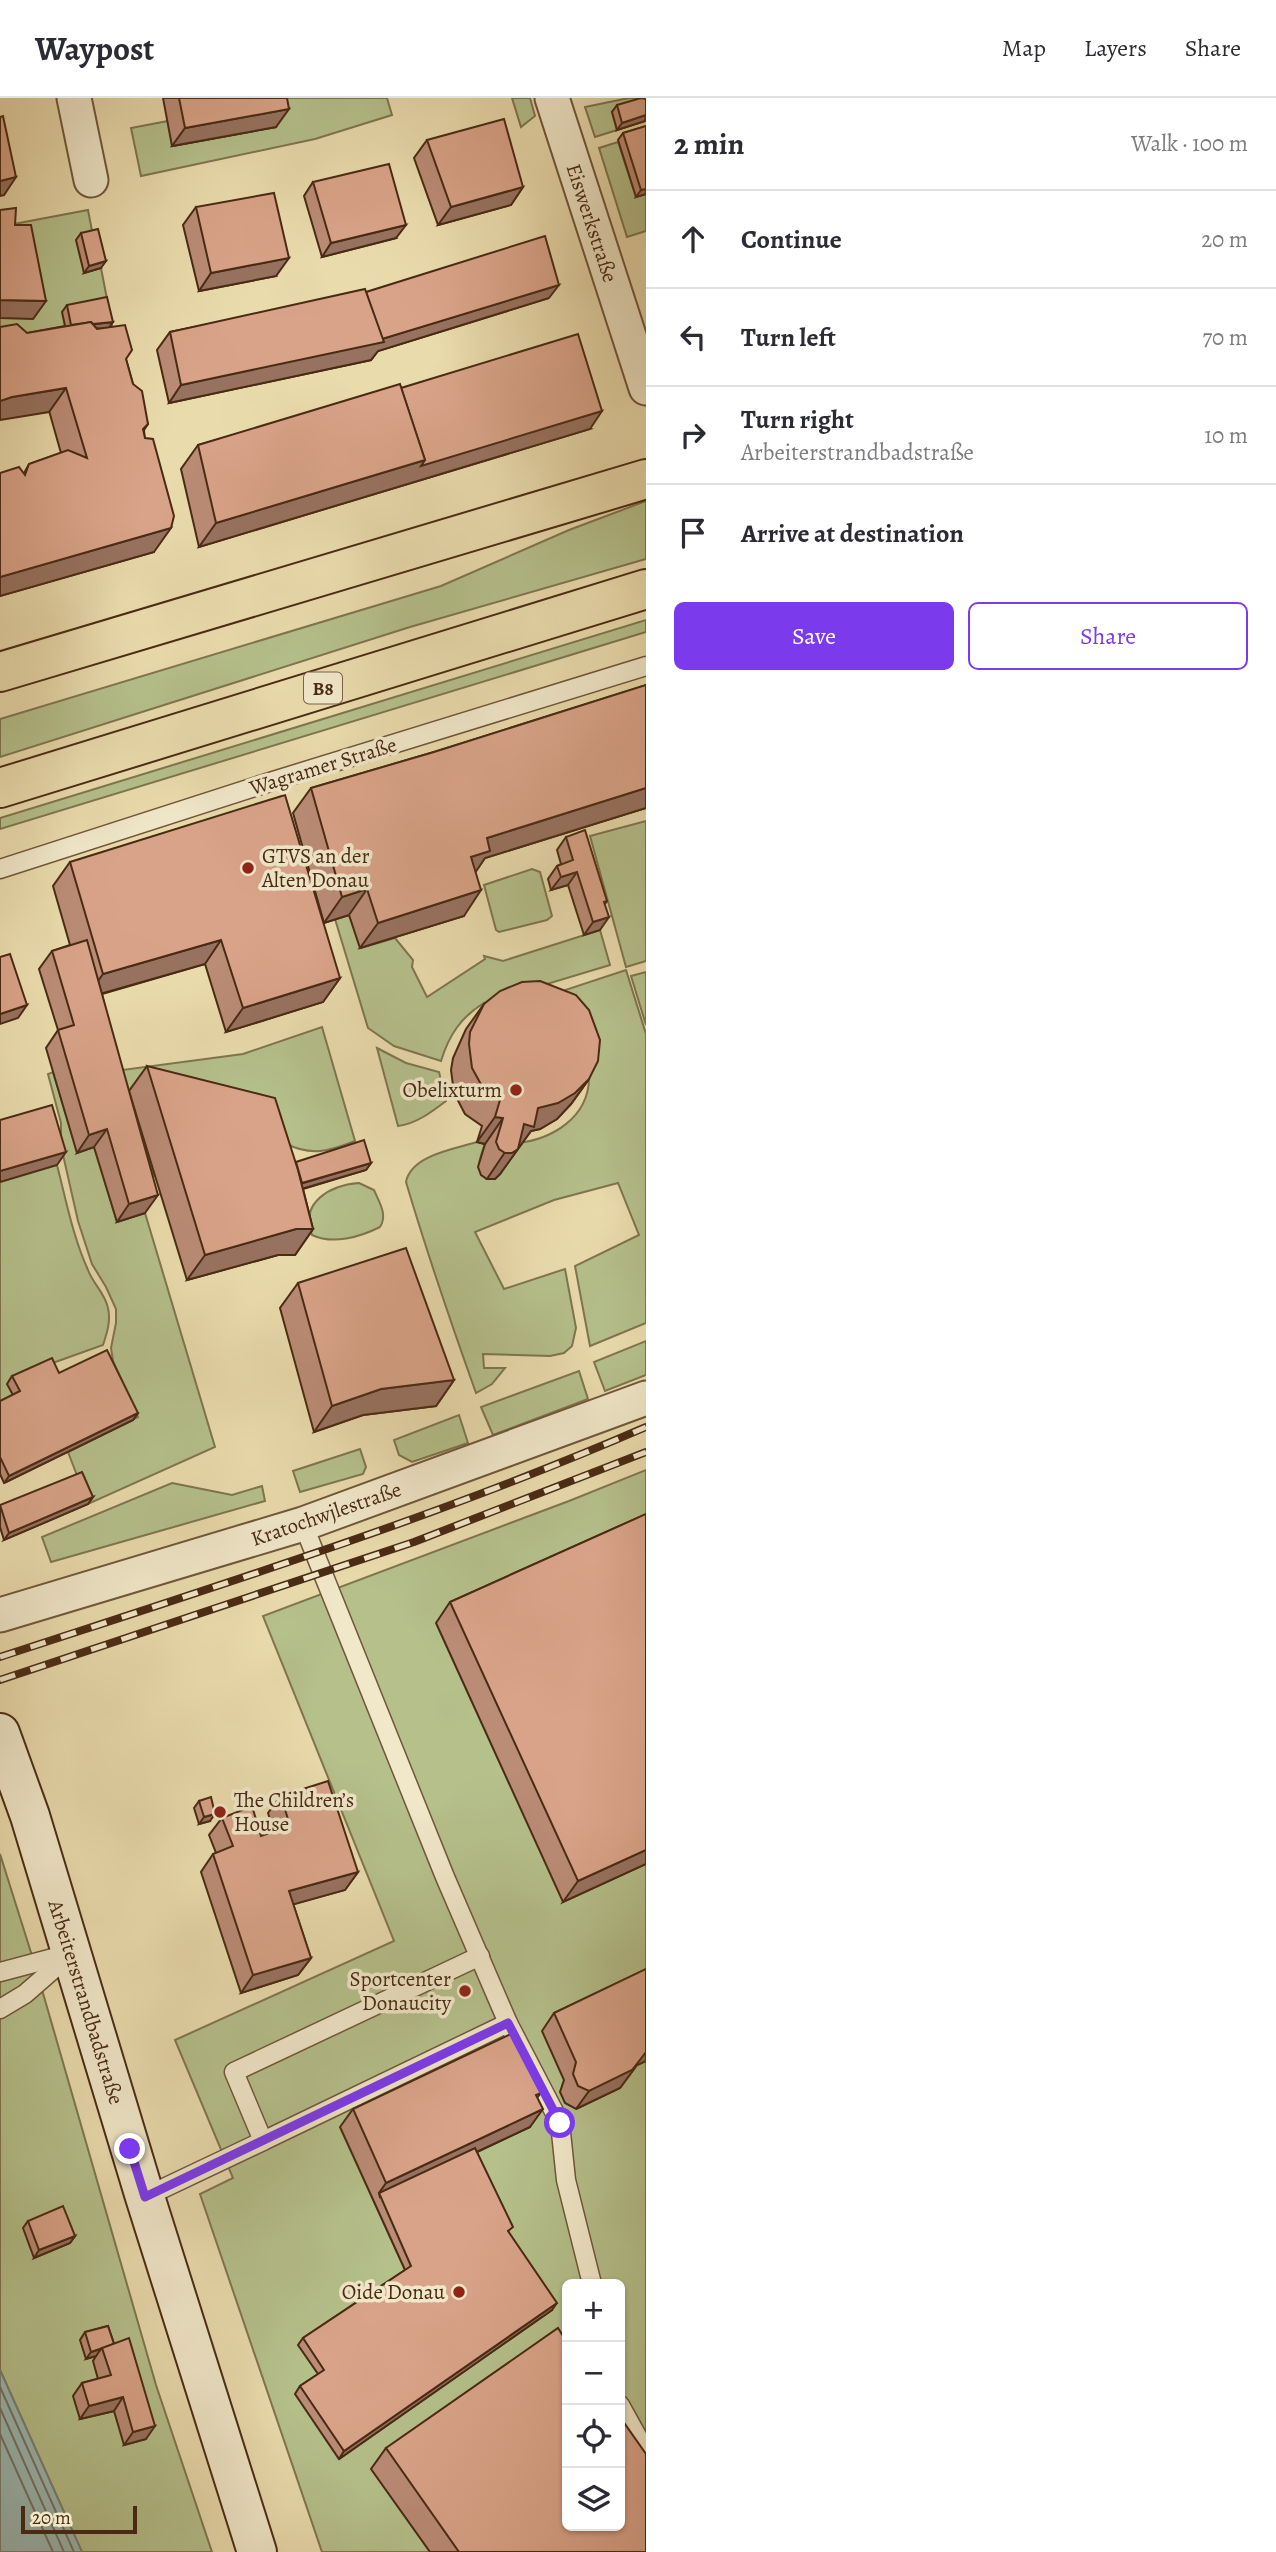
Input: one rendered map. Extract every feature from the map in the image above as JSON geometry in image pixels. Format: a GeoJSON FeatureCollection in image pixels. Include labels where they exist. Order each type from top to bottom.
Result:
{"type":"FeatureCollection","features":[{"type":"Feature","properties":{"kind":"main road"},"geometry":{"type":"LineString","coordinates":[[0,672],[646,479]]}},
{"type":"Feature","properties":{"kind":"main road","name":"B8"},"geometry":{"type":"LineString","coordinates":[[0,788],[646,589]]}},
{"type":"Feature","properties":{"kind":"main road","name":"Arbeiterstrandbadstraße"},"geometry":{"type":"LineString","coordinates":[[0,1733],[30,1816],[145,2197],[257,2552]]}},
{"type":"Feature","properties":{"kind":"street"},"geometry":{"type":"LineString","coordinates":[[74,98],[90,180]]}},
{"type":"Feature","properties":{"kind":"street","name":"Eiswerkstraße"},"geometry":{"type":"LineString","coordinates":[[552,98],[646,388]]}},
{"type":"Feature","properties":{"kind":"street","name":"Kratochwjlestraße"},"geometry":{"type":"LineString","coordinates":[[0,1615],[303,1524],[646,1398]]}},
{"type":"Feature","properties":{"kind":"lane","name":"Wagramer Straße"},"geometry":{"type":"LineString","coordinates":[[0,869],[646,666]]}},
{"type":"Feature","properties":{"kind":"lane"},"geometry":{"type":"LineString","coordinates":[[303,1524],[508,2023],[560,2123],[566,2180],[591,2279]]}},
{"type":"Feature","properties":{"kind":"lane"},"geometry":{"type":"LineString","coordinates":[[0,1972],[72,1953]]}},
{"type":"Feature","properties":{"kind":"lane"},"geometry":{"type":"LineString","coordinates":[[0,2009],[25,1994],[72,1953]]}},
{"type":"Feature","properties":{"kind":"lane"},"geometry":{"type":"LineString","coordinates":[[263,2141],[234,2072],[480,1956]]}},
{"type":"Feature","properties":{"kind":"lane"},"geometry":{"type":"LineString","coordinates":[[145,2197],[508,2023]]}},
{"type":"Feature","properties":{"kind":"lane"},"geometry":{"type":"LineString","coordinates":[[625,2414],[646,2452]]}},
{"type":"Feature","properties":{"kind":"green space"},"geometry":{"type":"Polygon","coordinates":[[[271,98],[387,98],[392,115],[315,139],[141,176],[131,128],[168,121],[173,146],[276,127],[271,98]]]}},
{"type":"Feature","properties":{"kind":"green space"},"geometry":{"type":"Polygon","coordinates":[[[512,98],[530,98],[535,116],[521,127],[512,98]]]}},
{"type":"Feature","properties":{"kind":"green space"},"geometry":{"type":"Polygon","coordinates":[[[629,98],[646,98],[646,121],[612,112],[617,130],[595,137],[585,107],[629,98]]]}},
{"type":"Feature","properties":{"kind":"green space"},"geometry":{"type":"Polygon","coordinates":[[[618,142],[636,197],[646,194],[646,231],[627,237],[599,148],[618,142]]]}},
{"type":"Feature","properties":{"kind":"green space"},"geometry":{"type":"Polygon","coordinates":[[[88,210],[93,236],[84,273],[101,268],[113,330],[0,344],[0,318],[33,318],[3,226],[88,210]]]}},
{"type":"Feature","properties":{"kind":"green space"},"geometry":{"type":"Polygon","coordinates":[[[646,501],[646,559],[410,627],[0,757],[0,719],[441,586],[569,530],[646,501]]]}},
{"type":"Feature","properties":{"kind":"green space"},"geometry":{"type":"Polygon","coordinates":[[[646,620],[646,632],[0,829],[0,818],[646,620]]]}},
{"type":"Feature","properties":{"kind":"green space"},"geometry":{"type":"Polygon","coordinates":[[[646,821],[646,961],[626,967],[590,836],[646,821]]]}},
{"type":"Feature","properties":{"kind":"green space"},"geometry":{"type":"Polygon","coordinates":[[[532,869],[540,872],[552,916],[547,920],[499,932],[496,930],[484,885],[532,869]]]}},
{"type":"Feature","properties":{"kind":"green space"},"geometry":{"type":"Polygon","coordinates":[[[349,915],[361,948],[395,938],[413,960],[412,967],[427,997],[485,959],[484,956],[503,961],[600,930],[610,965],[484,1003],[469,1014],[457,1028],[441,1061],[394,1046],[368,1028],[335,919],[349,915]]]}},
{"type":"Feature","properties":{"kind":"green space"},"geometry":{"type":"Polygon","coordinates":[[[626,970],[646,1034],[646,1323],[590,1346],[575,1266],[639,1235],[618,1183],[554,1200],[475,1232],[504,1289],[565,1269],[576,1328],[572,1346],[564,1353],[550,1356],[483,1354],[484,1368],[505,1368],[492,1384],[476,1393],[406,1182],[416,1165],[425,1159],[477,1142],[485,1144],[480,1161],[481,1173],[484,1177],[494,1179],[500,1174],[518,1143],[543,1137],[566,1124],[582,1105],[589,1079],[556,993],[626,970]]]}},
{"type":"Feature","properties":{"kind":"green space"},"geometry":{"type":"Polygon","coordinates":[[[646,972],[646,1025],[631,976],[646,972]]]}},
{"type":"Feature","properties":{"kind":"green space"},"geometry":{"type":"Polygon","coordinates":[[[322,1027],[355,1141],[329,1150],[303,1150],[130,1091],[154,1176],[137,1181],[107,1072],[243,1054],[322,1027]]]}},
{"type":"Feature","properties":{"kind":"green space"},"geometry":{"type":"Polygon","coordinates":[[[377,1048],[406,1063],[439,1072],[446,1101],[418,1120],[398,1126],[377,1048]]]}},
{"type":"Feature","properties":{"kind":"green space"},"geometry":{"type":"Polygon","coordinates":[[[53,1072],[77,1152],[94,1147],[117,1222],[145,1213],[215,1447],[88,1504],[68,1452],[138,1417],[113,1361],[111,1348],[116,1309],[92,1264],[78,1221],[61,1146],[61,1123],[48,1074],[53,1072]]]}},
{"type":"Feature","properties":{"kind":"green space"},"geometry":{"type":"Polygon","coordinates":[[[57,1165],[78,1245],[108,1308],[107,1331],[103,1345],[47,1365],[8,1383],[15,1398],[0,1406],[0,1182],[57,1165]]]}},
{"type":"Feature","properties":{"kind":"green space"},"geometry":{"type":"Polygon","coordinates":[[[359,1183],[374,1190],[383,1213],[380,1227],[337,1240],[312,1235],[310,1213],[320,1197],[338,1187],[359,1183]]]}},
{"type":"Feature","properties":{"kind":"green space"},"geometry":{"type":"Polygon","coordinates":[[[646,1341],[646,1375],[605,1391],[594,1362],[646,1341]]]}},
{"type":"Feature","properties":{"kind":"green space"},"geometry":{"type":"Polygon","coordinates":[[[579,1371],[588,1399],[493,1435],[481,1407],[579,1371]]]}},
{"type":"Feature","properties":{"kind":"green space"},"geometry":{"type":"Polygon","coordinates":[[[459,1415],[468,1443],[412,1462],[399,1455],[394,1440],[459,1415]]]}},
{"type":"Feature","properties":{"kind":"green space"},"geometry":{"type":"Polygon","coordinates":[[[360,1449],[366,1467],[363,1474],[300,1492],[293,1471],[360,1449]]]}},
{"type":"Feature","properties":{"kind":"green space","name":"Sportcenter Donaucity"},"geometry":{"type":"Polygon","coordinates":[[[646,1470],[646,2552],[322,2552],[200,2194],[233,2178],[175,2040],[394,1941],[263,1616],[646,1470]]]}},
{"type":"Feature","properties":{"kind":"green space"},"geometry":{"type":"Polygon","coordinates":[[[172,1483],[232,1495],[262,1486],[265,1501],[51,1562],[42,1537],[172,1483]]]}},
{"type":"Feature","properties":{"kind":"green space"},"geometry":{"type":"Polygon","coordinates":[[[0,1854],[34,1962],[156,2385],[212,2552],[82,2552],[0,2370],[0,1854]]]}},
{"type":"Feature","properties":{"kind":"water"},"geometry":{"type":"Polygon","coordinates":[[[0,2370],[82,2552],[0,2552],[0,2370]]]}},
{"type":"Feature","properties":{"kind":"building"},"geometry":{"type":"Polygon","coordinates":[[[179,98],[287,98],[289,109],[185,128],[179,98]]]}},
{"type":"Feature","properties":{"kind":"building"},"geometry":{"type":"Polygon","coordinates":[[[646,99],[646,115],[622,123],[617,105],[646,99]]]}},
{"type":"Feature","properties":{"kind":"building"},"geometry":{"type":"Polygon","coordinates":[[[3,116],[16,177],[0,181],[0,117],[3,116]]]}},
{"type":"Feature","properties":{"kind":"building"},"geometry":{"type":"Polygon","coordinates":[[[504,119],[523,187],[451,207],[427,140],[504,119]]]}},
{"type":"Feature","properties":{"kind":"building"},"geometry":{"type":"Polygon","coordinates":[[[646,126],[646,189],[641,190],[623,133],[646,126]]]}},
{"type":"Feature","properties":{"kind":"building"},"geometry":{"type":"Polygon","coordinates":[[[389,164],[406,225],[331,243],[313,182],[389,164]]]}},
{"type":"Feature","properties":{"kind":"building"},"geometry":{"type":"Polygon","coordinates":[[[274,193],[289,258],[211,273],[196,207],[274,193]]]}},
{"type":"Feature","properties":{"kind":"building"},"geometry":{"type":"Polygon","coordinates":[[[16,208],[15,225],[31,225],[46,301],[0,300],[0,210],[16,208]]]}},
{"type":"Feature","properties":{"kind":"building"},"geometry":{"type":"Polygon","coordinates":[[[98,229],[106,261],[89,266],[81,233],[98,229]]]}},
{"type":"Feature","properties":{"kind":"building"},"geometry":{"type":"Polygon","coordinates":[[[545,236],[559,285],[382,339],[366,292],[545,236]]]}},
{"type":"Feature","properties":{"kind":"building"},"geometry":{"type":"Polygon","coordinates":[[[365,289],[384,342],[181,385],[170,332],[365,289]]]}},
{"type":"Feature","properties":{"kind":"building"},"geometry":{"type":"Polygon","coordinates":[[[107,297],[113,322],[71,325],[67,305],[107,297]]]}},
{"type":"Feature","properties":{"kind":"building"},"geometry":{"type":"Polygon","coordinates":[[[91,322],[97,329],[125,325],[132,350],[126,359],[133,384],[142,391],[148,424],[143,429],[145,438],[153,439],[174,516],[171,528],[0,577],[0,473],[19,467],[25,475],[29,464],[68,450],[87,458],[66,388],[0,401],[0,327],[17,324],[27,333],[91,322]]]}},
{"type":"Feature","properties":{"kind":"building"},"geometry":{"type":"Polygon","coordinates":[[[578,334],[602,411],[421,466],[425,460],[401,388],[578,334]]]}},
{"type":"Feature","properties":{"kind":"building"},"geometry":{"type":"Polygon","coordinates":[[[400,384],[425,460],[216,523],[198,445],[400,384]]]}},
{"type":"Feature","properties":{"kind":"building"},"geometry":{"type":"Polygon","coordinates":[[[646,685],[646,788],[487,838],[490,851],[471,857],[481,890],[378,923],[367,889],[342,897],[311,788],[646,685]]]}},
{"type":"Feature","properties":{"kind":"building"},"geometry":{"type":"Polygon","coordinates":[[[285,795],[340,978],[243,1008],[221,940],[103,974],[70,862],[285,795]]]}},
{"type":"Feature","properties":{"kind":"building"},"geometry":{"type":"Polygon","coordinates":[[[585,830],[607,901],[604,902],[609,917],[593,922],[577,872],[561,877],[557,866],[573,860],[566,837],[585,830]]]}},
{"type":"Feature","properties":{"kind":"building"},"geometry":{"type":"Polygon","coordinates":[[[87,940],[158,1195],[129,1204],[107,1129],[89,1135],[58,1030],[74,1025],[52,951],[87,940]]]}},
{"type":"Feature","properties":{"kind":"building"},"geometry":{"type":"Polygon","coordinates":[[[10,954],[27,1005],[0,1014],[0,957],[10,954]]]}},
{"type":"Feature","properties":{"kind":"building","name":"Obelixturm"},"geometry":{"type":"Polygon","coordinates":[[[540,981],[576,995],[589,1010],[600,1040],[598,1061],[589,1079],[575,1093],[558,1103],[538,1108],[534,1127],[524,1124],[518,1149],[505,1153],[499,1149],[496,1142],[503,1118],[495,1117],[500,1100],[483,1088],[472,1068],[470,1032],[484,1004],[500,991],[522,982],[540,981]]]}},
{"type":"Feature","properties":{"kind":"building"},"geometry":{"type":"Polygon","coordinates":[[[147,1066],[275,1098],[313,1229],[296,1229],[205,1255],[147,1066]]]}},
{"type":"Feature","properties":{"kind":"building"},"geometry":{"type":"Polygon","coordinates":[[[52,1105],[66,1152],[0,1171],[0,1120],[52,1105]]]}},
{"type":"Feature","properties":{"kind":"building"},"geometry":{"type":"Polygon","coordinates":[[[364,1140],[371,1163],[302,1183],[296,1162],[364,1140]]]}},
{"type":"Feature","properties":{"kind":"building"},"geometry":{"type":"Polygon","coordinates":[[[406,1248],[454,1380],[381,1389],[332,1406],[298,1283],[406,1248]]]}},
{"type":"Feature","properties":{"kind":"building"},"geometry":{"type":"Polygon","coordinates":[[[107,1350],[138,1413],[9,1476],[0,1457],[0,1401],[20,1391],[12,1376],[52,1358],[59,1373],[107,1350]]]}},
{"type":"Feature","properties":{"kind":"building"},"geometry":{"type":"Polygon","coordinates":[[[82,1472],[93,1497],[9,1533],[0,1505],[82,1472]]]}},
{"type":"Feature","properties":{"kind":"building"},"geometry":{"type":"Polygon","coordinates":[[[646,1514],[646,1850],[578,1881],[450,1602],[646,1514]]]}},
{"type":"Feature","properties":{"kind":"building"},"geometry":{"type":"Polygon","coordinates":[[[328,1781],[358,1872],[289,1891],[311,1958],[253,1975],[213,1854],[233,1846],[222,1818],[252,1806],[261,1836],[290,1826],[281,1796],[328,1781]]]}},
{"type":"Feature","properties":{"kind":"building"},"geometry":{"type":"Polygon","coordinates":[[[211,1797],[215,1814],[204,1817],[199,1801],[211,1797]]]}},
{"type":"Feature","properties":{"kind":"building"},"geometry":{"type":"Polygon","coordinates":[[[646,1969],[646,2052],[632,2070],[589,2091],[578,2086],[573,2074],[576,2062],[554,2013],[646,1969]]]}},
{"type":"Feature","properties":{"kind":"building"},"geometry":{"type":"Polygon","coordinates":[[[513,2033],[541,2093],[536,2095],[543,2109],[386,2183],[353,2109],[513,2033]]]}},
{"type":"Feature","properties":{"kind":"building","name":"Oide Donau"},"geometry":{"type":"Polygon","coordinates":[[[475,2148],[513,2227],[508,2231],[557,2303],[344,2451],[300,2386],[324,2370],[303,2338],[411,2266],[379,2193],[475,2148]]]}},
{"type":"Feature","properties":{"kind":"building"},"geometry":{"type":"Polygon","coordinates":[[[63,2206],[75,2236],[39,2250],[28,2221],[63,2206]]]}},
{"type":"Feature","properties":{"kind":"building"},"geometry":{"type":"Polygon","coordinates":[[[108,2326],[114,2344],[91,2352],[85,2332],[108,2326]]]}},
{"type":"Feature","properties":{"kind":"building"},"geometry":{"type":"Polygon","coordinates":[[[558,2328],[562,2334],[562,2531],[625,2531],[625,2424],[646,2454],[646,2552],[459,2552],[386,2448],[558,2328]]]}},
{"type":"Feature","properties":{"kind":"building"},"geometry":{"type":"Polygon","coordinates":[[[129,2338],[155,2426],[133,2432],[123,2397],[89,2406],[82,2383],[111,2375],[102,2348],[129,2338]]]}},
{"type":"Feature","properties":{"kind":"railway"},"geometry":{"type":"LineString","coordinates":[[0,1657],[407,1521],[646,1427]]}},
{"type":"Feature","properties":{"kind":"railway"},"geometry":{"type":"LineString","coordinates":[[0,1680],[414,1542],[646,1452]]}},
{"type":"Feature","properties":{"kind":"place","name":"GTVS an der Alten Donau"},"geometry":{"type":"Point","coordinates":[248,868]}},
{"type":"Feature","properties":{"kind":"place","name":"Obelixturm"},"geometry":{"type":"Point","coordinates":[516,1090]}},
{"type":"Feature","properties":{"kind":"place","name":"The Children’s House"},"geometry":{"type":"Point","coordinates":[220,1812]}},
{"type":"Feature","properties":{"kind":"place","name":"Sportcenter Donaucity"},"geometry":{"type":"Point","coordinates":[465,1991]}},
{"type":"Feature","properties":{"kind":"place","name":"Oide Donau"},"geometry":{"type":"Point","coordinates":[459,2292]}},
{"type":"Feature","properties":{"kind":"route"},"geometry":{"type":"LineString","coordinates":[[130,2149],[145,2197],[508,2023],[560,2123]]}}]}
